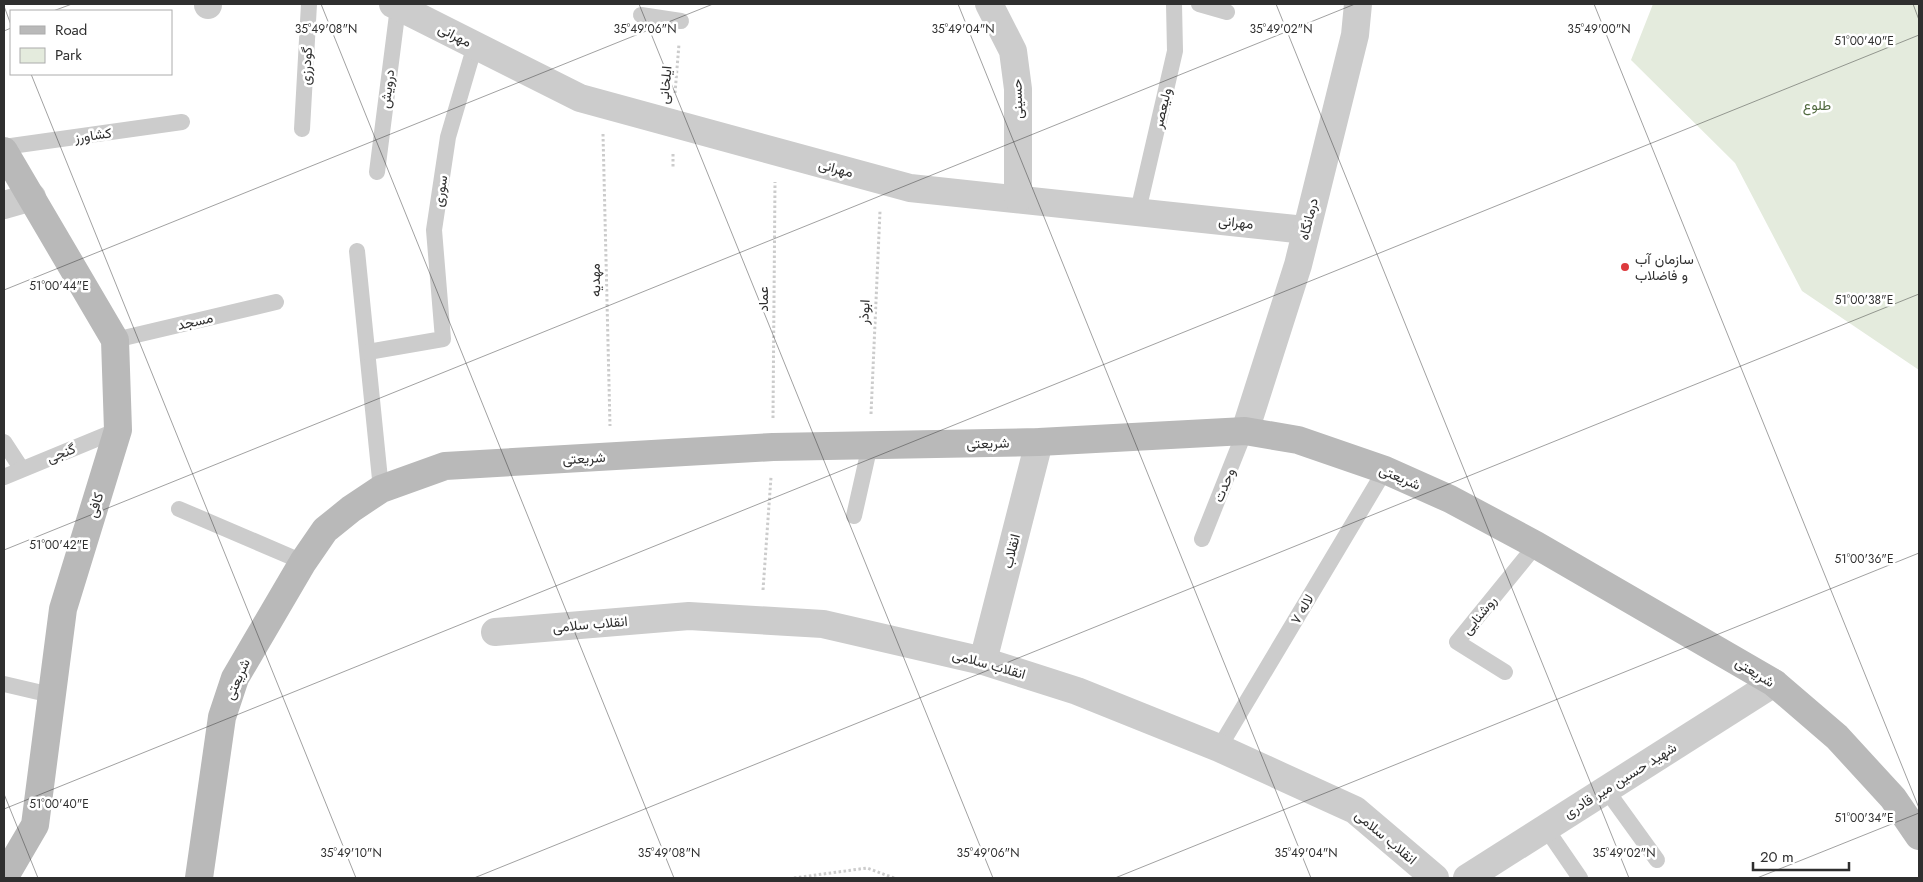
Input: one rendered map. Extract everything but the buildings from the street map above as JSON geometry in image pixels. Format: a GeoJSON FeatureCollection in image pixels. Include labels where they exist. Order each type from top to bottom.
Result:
{"type":"FeatureCollection","features":[{"type":"Feature","properties":{"kind":"street","name":"حسینی"},"geometry":{"type":"LineString","coordinates":[[989,4],[1013,51],[1018,89],[1018,199]]}},
{"type":"Feature","properties":{"kind":"street","name":"درمانگاه"},"geometry":{"type":"LineString","coordinates":[[1245,431],[1298,265],[1305,230],[1355,35],[1358,4]]}},
{"type":"Feature","properties":{"kind":"street","name":"مهرانی"},"geometry":{"type":"LineString","coordinates":[[395,5],[580,98],[910,188],[1305,230]]}},
{"type":"Feature","properties":{"kind":"street","name":"کافی"},"geometry":{"type":"LineString","coordinates":[[4,149],[115,340],[118,430],[63,609],[34,824],[4,878]]}},
{"type":"Feature","properties":{"kind":"street"},"geometry":{"type":"LineString","coordinates":[[4,205],[32,197]]}},
{"type":"Feature","properties":{"kind":"street","name":"شریعتی"},"geometry":{"type":"LineString","coordinates":[[198,878],[222,717],[235,678],[303,562],[325,530],[351,509],[381,489],[445,466],[773,447],[1040,442],[1245,431],[1298,440],[1385,470],[1450,500],[1536,545],[1774,683],[1837,736],[1893,798],[1919,836]]}},
{"type":"Feature","properties":{"kind":"street","name":"انقلاب"},"geometry":{"type":"LineString","coordinates":[[983,661],[1040,442]]}},
{"type":"Feature","properties":{"kind":"street","name":"انقلاب سلامی"},"geometry":{"type":"LineString","coordinates":[[495,632],[689,616],[761,620],[823,624],[983,661],[1077,691],[1219,748],[1355,810],[1436,878]]}},
{"type":"Feature","properties":{"kind":"street","name":"شهید حسین میر قادری"},"geometry":{"type":"LineString","coordinates":[[1467,878],[1605,788],[1774,683]]}},
{"type":"Feature","properties":{"kind":"lane","name":"گودرزی"},"geometry":{"type":"LineString","coordinates":[[302,129],[309,4]]}},
{"type":"Feature","properties":{"kind":"lane","name":"ولیعصر"},"geometry":{"type":"LineString","coordinates":[[1138,211],[1175,51],[1174,4]]}},
{"type":"Feature","properties":{"kind":"lane"},"geometry":{"type":"LineString","coordinates":[[1199,4],[1227,12]]}},
{"type":"Feature","properties":{"kind":"lane","name":"درویش"},"geometry":{"type":"LineString","coordinates":[[376,172],[395,5]]}},
{"type":"Feature","properties":{"kind":"lane"},"geometry":{"type":"LineString","coordinates":[[641,15],[681,20]]}},
{"type":"Feature","properties":{"kind":"lane","name":"سوری"},"geometry":{"type":"LineString","coordinates":[[368,352],[443,339],[434,230],[448,137],[475,45]]}},
{"type":"Feature","properties":{"kind":"lane","name":"کشاورز"},"geometry":{"type":"LineString","coordinates":[[4,149],[182,122]]}},
{"type":"Feature","properties":{"kind":"lane"},"geometry":{"type":"LineString","coordinates":[[358,251],[381,489]]}},
{"type":"Feature","properties":{"kind":"lane","name":"مسجد"},"geometry":{"type":"LineString","coordinates":[[115,340],[276,302]]}},
{"type":"Feature","properties":{"kind":"lane","name":"گنجی"},"geometry":{"type":"LineString","coordinates":[[4,477],[21,468],[118,430]]}},
{"type":"Feature","properties":{"kind":"lane","name":"وحدت"},"geometry":{"type":"LineString","coordinates":[[1202,539],[1245,431]]}},
{"type":"Feature","properties":{"kind":"lane"},"geometry":{"type":"LineString","coordinates":[[4,442],[21,468]]}},
{"type":"Feature","properties":{"kind":"lane"},"geometry":{"type":"LineString","coordinates":[[854,516],[870,445]]}},
{"type":"Feature","properties":{"kind":"lane","name":"لاله ۷"},"geometry":{"type":"LineString","coordinates":[[1219,748],[1385,470]]}},
{"type":"Feature","properties":{"kind":"lane"},"geometry":{"type":"LineString","coordinates":[[179,509],[303,562]]}},
{"type":"Feature","properties":{"kind":"lane","name":"روشنایی"},"geometry":{"type":"LineString","coordinates":[[1505,672],[1457,642],[1536,545]]}},
{"type":"Feature","properties":{"kind":"lane"},"geometry":{"type":"LineString","coordinates":[[4,684],[51,694]]}},
{"type":"Feature","properties":{"kind":"lane"},"geometry":{"type":"LineString","coordinates":[[1605,788],[1657,860]]}},
{"type":"Feature","properties":{"kind":"lane"},"geometry":{"type":"LineString","coordinates":[[1545,828],[1580,878]]}},
{"type":"Feature","properties":{"kind":"path","name":"ایلخانی"},"geometry":{"type":"LineString","coordinates":[[673,169],[673,123],[681,20]]}},
{"type":"Feature","properties":{"kind":"path","name":"مهدیه"},"geometry":{"type":"LineString","coordinates":[[602,104],[610,456]]}},
{"type":"Feature","properties":{"kind":"path","name":"عماد"},"geometry":{"type":"LineString","coordinates":[[761,620],[773,447],[775,151]]}},
{"type":"Feature","properties":{"kind":"path","name":"ابوذر"},"geometry":{"type":"LineString","coordinates":[[870,445],[882,180]]}},
{"type":"Feature","properties":{"kind":"path"},"geometry":{"type":"LineString","coordinates":[[794,878],[868,868],[894,878]]}},
{"type":"Feature","properties":{"kind":"green space","name":"طلوع"},"geometry":{"type":"Polygon","coordinates":[[[1653,4],[1919,4],[1919,370],[1802,291],[1735,163],[1631,60],[1653,4]]]}},
{"type":"Feature","properties":{"kind":"place","name":"سازمان آب و فاضلاب"},"geometry":{"type":"Point","coordinates":[1625,267]}}]}
